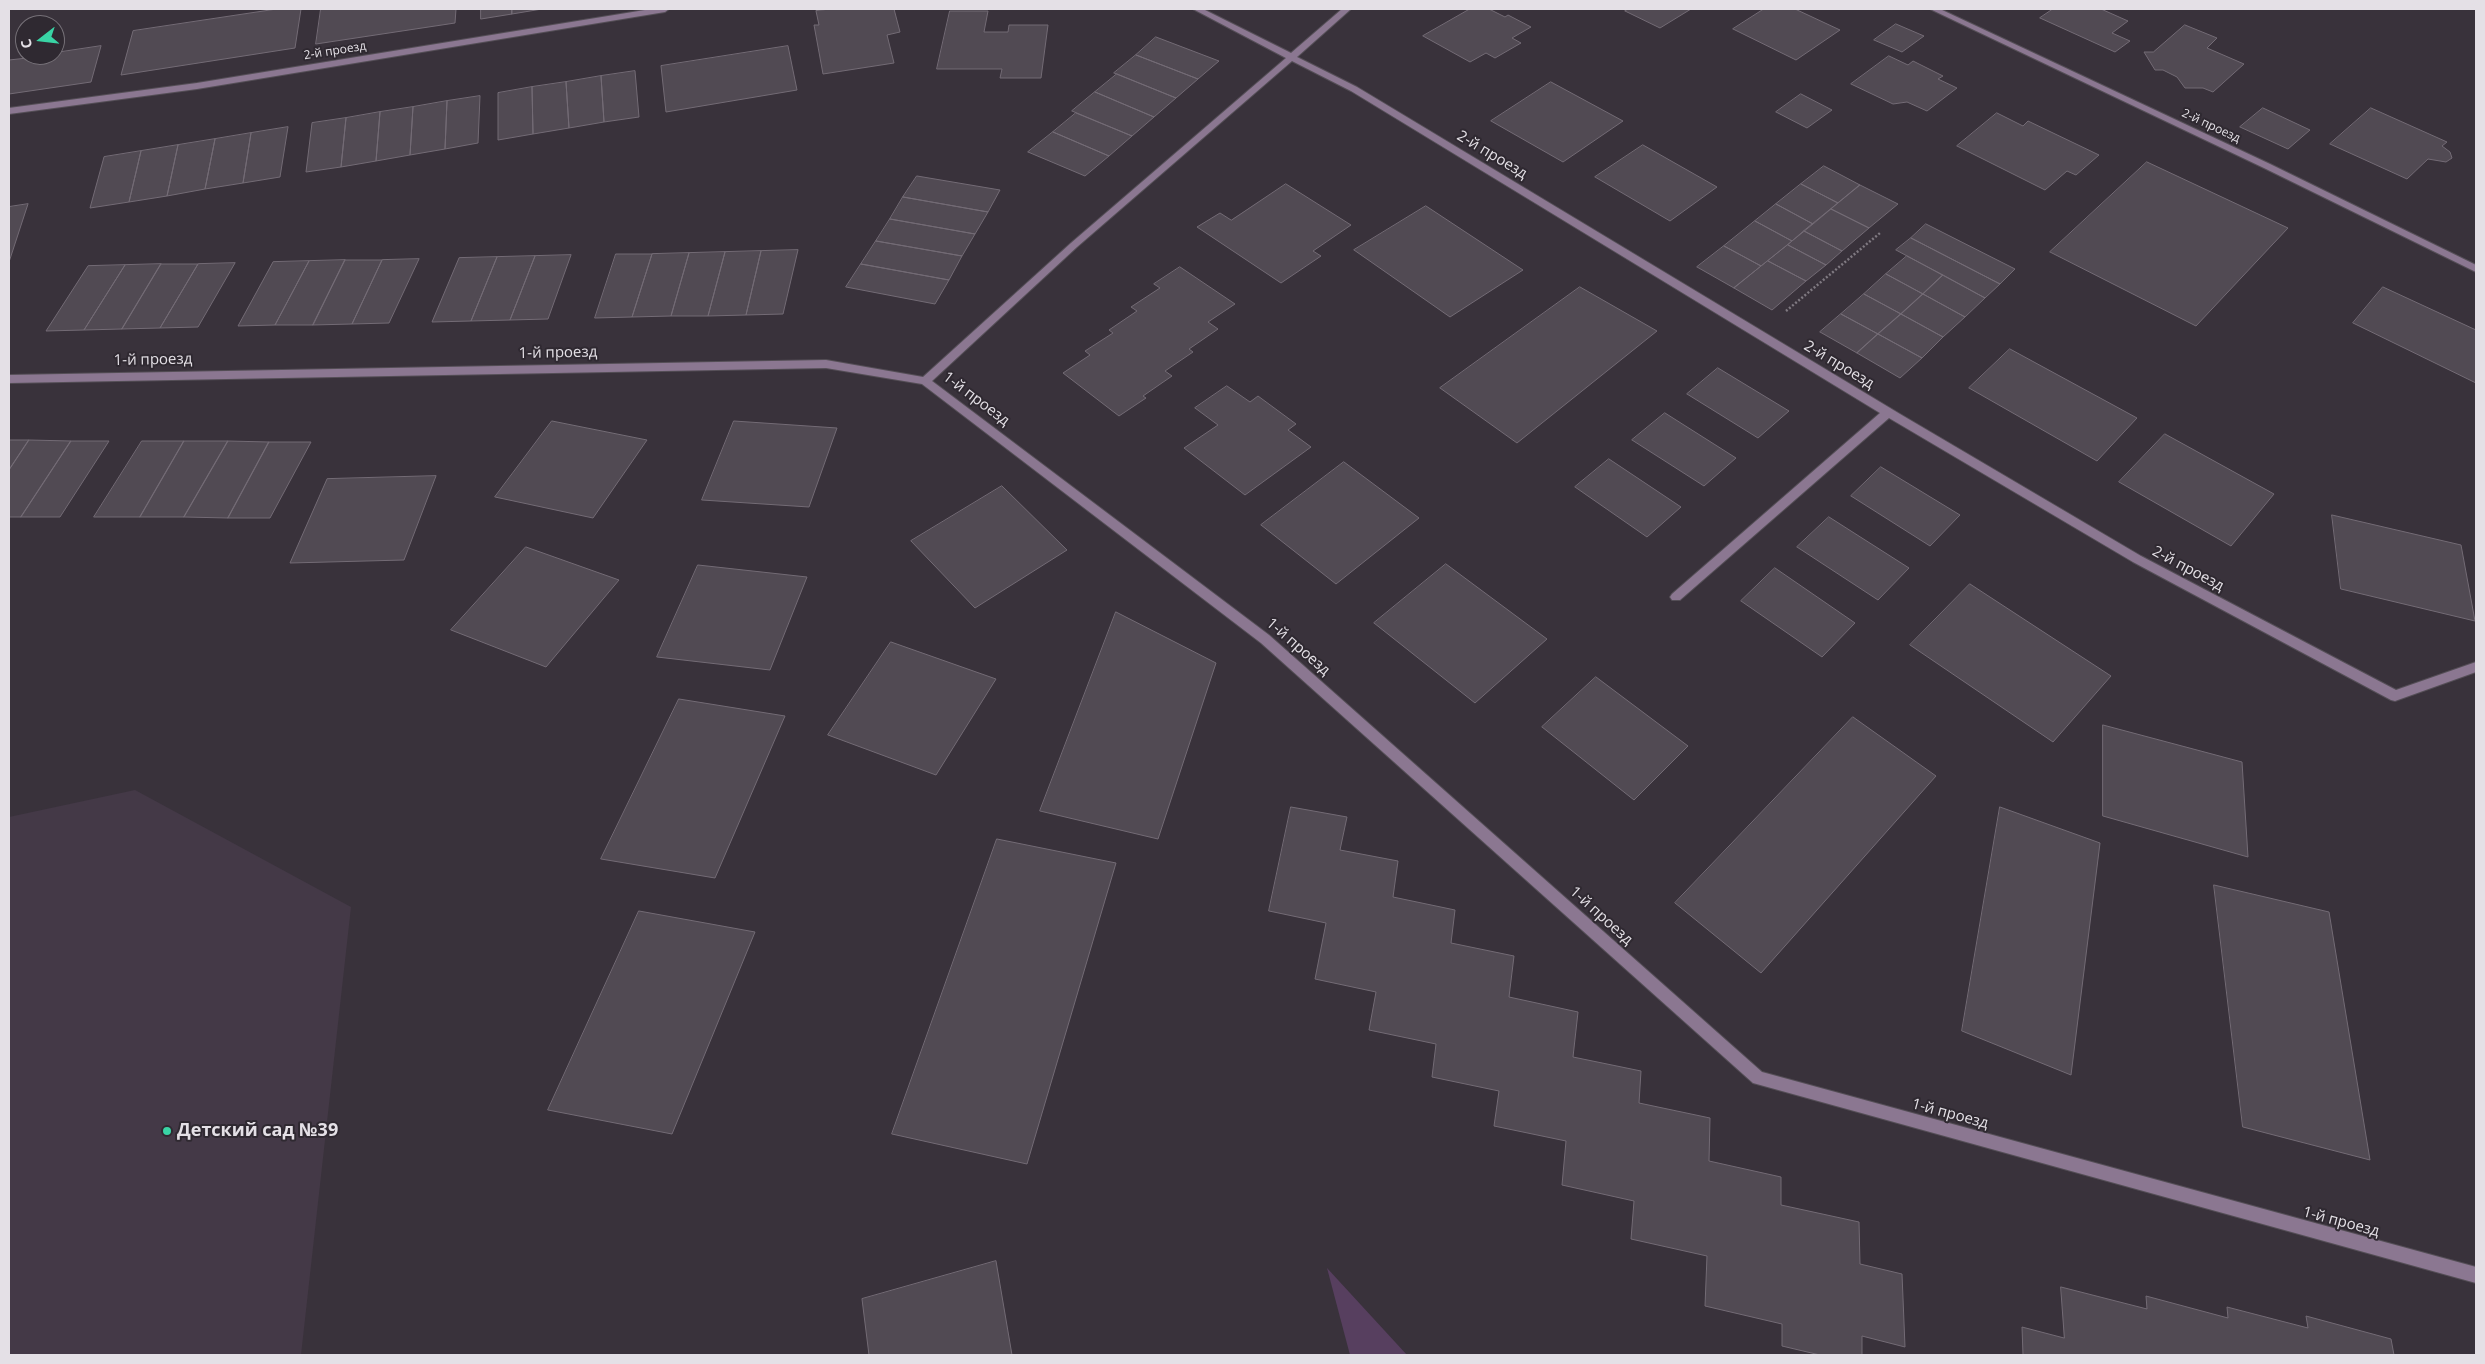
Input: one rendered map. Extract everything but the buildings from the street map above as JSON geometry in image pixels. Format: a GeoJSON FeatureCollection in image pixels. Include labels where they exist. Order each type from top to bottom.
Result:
{"type":"FeatureCollection","features":[{"type":"Feature","properties":{"kind":"street","name":"2-й проезд"},"geometry":{"type":"LineString","coordinates":[[9,111],[197,86],[665,9]]}},
{"type":"Feature","properties":{"kind":"street","name":"2-й проезд"},"geometry":{"type":"LineString","coordinates":[[1197,9],[1354,89],[1888,412],[2137,559],[2395,696],[2476,667]]}},
{"type":"Feature","properties":{"kind":"street"},"geometry":{"type":"LineString","coordinates":[[925,381],[1074,245],[1347,9]]}},
{"type":"Feature","properties":{"kind":"street","name":"2-й проезд"},"geometry":{"type":"LineString","coordinates":[[1934,9],[2267,166],[2476,269]]}},
{"type":"Feature","properties":{"kind":"street","name":"1-й проезд"},"geometry":{"type":"LineString","coordinates":[[9,379],[826,364],[925,381],[1265,639],[1758,1078],[2476,1275]]}},
{"type":"Feature","properties":{"kind":"street"},"geometry":{"type":"LineString","coordinates":[[1676,597],[1888,412]]}},
{"type":"Feature","properties":{"kind":"path"},"geometry":{"type":"LineString","coordinates":[[1758,333],[1880,233]]}},
{"type":"Feature","properties":{"kind":"shaded area","name":"Детский сад №39"},"geometry":{"type":"Polygon","coordinates":[[[135,790],[351,907],[301,1355],[9,1355],[9,817],[135,790]]]}},
{"type":"Feature","properties":{"kind":"shaded area"},"geometry":{"type":"Polygon","coordinates":[[[1327,1268],[1407,1355],[1350,1355],[1327,1268]]]}},
{"type":"Feature","properties":{"kind":"place","name":"Детский сад №39"},"geometry":{"type":"Point","coordinates":[167,1131]}}]}
